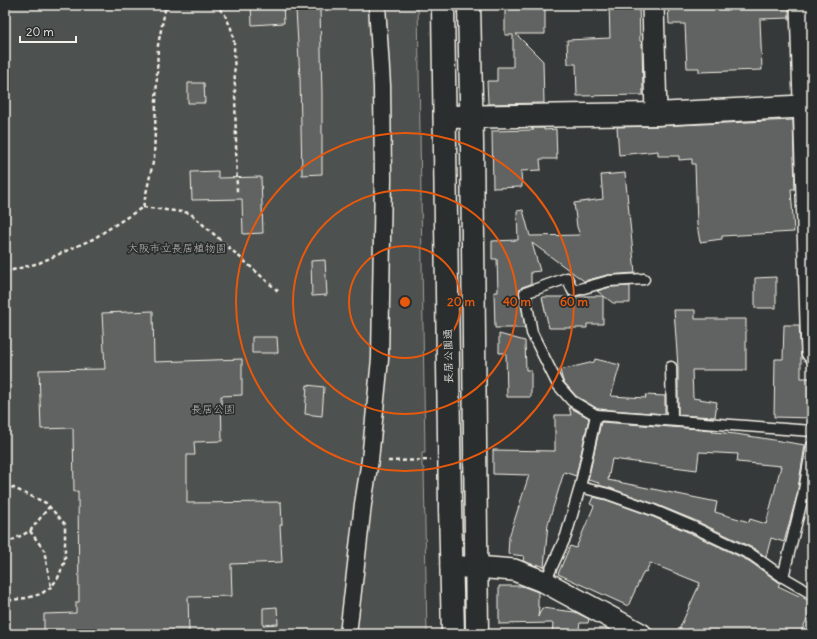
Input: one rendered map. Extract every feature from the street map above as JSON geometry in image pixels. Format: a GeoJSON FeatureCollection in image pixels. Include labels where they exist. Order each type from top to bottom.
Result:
{"type":"FeatureCollection","features":[{"type":"Feature","properties":{"kind":"main road","name":"長居公園通"},"geometry":{"type":"LineString","coordinates":[[443,5],[453,634]]}},
{"type":"Feature","properties":{"kind":"main road"},"geometry":{"type":"LineString","coordinates":[[468,5],[471,116],[477,634]]}},
{"type":"Feature","properties":{"kind":"main road"},"geometry":{"type":"LineString","coordinates":[[445,117],[656,114],[809,106]]}},
{"type":"Feature","properties":{"kind":"street"},"geometry":{"type":"LineString","coordinates":[[348,634],[363,504],[370,460],[380,359],[383,178],[382,86],[377,5]]}},
{"type":"Feature","properties":{"kind":"street"},"geometry":{"type":"LineString","coordinates":[[653,5],[656,114]]}},
{"type":"Feature","properties":{"kind":"street"},"geometry":{"type":"LineString","coordinates":[[802,5],[809,106],[812,352]]}},
{"type":"Feature","properties":{"kind":"street"},"geometry":{"type":"LineString","coordinates":[[451,567],[514,570],[545,582],[641,634]]}},
{"type":"Feature","properties":{"kind":"lane"},"geometry":{"type":"LineString","coordinates":[[644,280],[610,281],[573,291],[567,278],[525,293],[532,333],[558,385],[572,401],[596,415],[812,431]]}},
{"type":"Feature","properties":{"kind":"lane"},"geometry":{"type":"LineString","coordinates":[[672,367],[672,420]]}},
{"type":"Feature","properties":{"kind":"lane"},"geometry":{"type":"LineString","coordinates":[[545,582],[566,536],[580,487],[596,415]]}},
{"type":"Feature","properties":{"kind":"lane"},"geometry":{"type":"LineString","coordinates":[[783,577],[808,497],[812,446]]}},
{"type":"Feature","properties":{"kind":"lane"},"geometry":{"type":"LineString","coordinates":[[580,487],[608,494],[653,510],[691,526],[752,555],[783,577],[812,594]]}},
{"type":"Feature","properties":{"kind":"path"},"geometry":{"type":"LineString","coordinates":[[143,207],[154,158],[158,45],[166,5]]}},
{"type":"Feature","properties":{"kind":"path"},"geometry":{"type":"LineString","coordinates":[[214,5],[224,13],[231,28],[234,42],[237,193]]}},
{"type":"Feature","properties":{"kind":"path"},"geometry":{"type":"LineString","coordinates":[[5,272],[39,263],[93,239],[143,207],[190,213],[278,290]]}},
{"type":"Feature","properties":{"kind":"path"},"geometry":{"type":"LineString","coordinates":[[385,461],[431,460]]}},
{"type":"Feature","properties":{"kind":"path"},"geometry":{"type":"LineString","coordinates":[[5,484],[46,503],[65,524],[65,561],[58,578],[51,587],[41,594],[5,601]]}},
{"type":"Feature","properties":{"kind":"path"},"geometry":{"type":"LineString","coordinates":[[5,544],[30,531],[49,507]]}},
{"type":"Feature","properties":{"kind":"path"},"geometry":{"type":"LineString","coordinates":[[30,531],[44,550],[51,587]]}},
{"type":"Feature","properties":{"kind":"green space","name":"大阪市立長居植物園"},"geometry":{"type":"Polygon","coordinates":[[[5,5],[418,5],[425,453],[422,453],[422,467],[424,468],[427,634],[5,634],[5,5]]]}},
{"type":"Feature","properties":{"kind":"building"},"geometry":{"type":"Polygon","coordinates":[[[251,5],[283,5],[284,23],[252,25],[251,5]]]}},
{"type":"Feature","properties":{"kind":"building"},"geometry":{"type":"Polygon","coordinates":[[[505,5],[545,5],[545,34],[516,34],[543,61],[544,103],[488,104],[487,81],[497,81],[497,67],[513,67],[513,35],[505,35],[505,5]]]}},
{"type":"Feature","properties":{"kind":"building"},"geometry":{"type":"Polygon","coordinates":[[[609,5],[639,5],[640,41],[642,42],[643,95],[577,96],[576,64],[568,64],[567,40],[610,38],[609,5]]]}},
{"type":"Feature","properties":{"kind":"building"},"geometry":{"type":"Polygon","coordinates":[[[668,5],[789,5],[789,18],[760,19],[762,70],[699,72],[699,68],[687,68],[685,24],[669,24],[668,5]]]}},
{"type":"Feature","properties":{"kind":"building"},"geometry":{"type":"Polygon","coordinates":[[[320,9],[322,174],[302,175],[300,78],[296,10],[320,9]]]}},
{"type":"Feature","properties":{"kind":"building"},"geometry":{"type":"Polygon","coordinates":[[[188,83],[204,83],[205,103],[188,103],[188,83]]]}},
{"type":"Feature","properties":{"kind":"building"},"geometry":{"type":"Polygon","coordinates":[[[793,120],[795,189],[791,189],[794,232],[722,236],[722,239],[700,242],[697,225],[695,164],[692,164],[692,159],[679,160],[679,156],[658,156],[658,151],[619,155],[617,127],[793,120]]]}},
{"type":"Feature","properties":{"kind":"building"},"geometry":{"type":"Polygon","coordinates":[[[531,128],[544,128],[544,130],[556,129],[557,159],[540,159],[541,170],[521,171],[522,187],[493,188],[492,131],[534,130],[531,128]]]}},
{"type":"Feature","properties":{"kind":"building"},"geometry":{"type":"Polygon","coordinates":[[[218,171],[218,178],[261,177],[263,233],[243,234],[242,199],[192,200],[191,172],[218,171]]]}},
{"type":"Feature","properties":{"kind":"building"},"geometry":{"type":"Polygon","coordinates":[[[625,173],[635,273],[607,275],[584,281],[532,243],[540,271],[531,272],[531,284],[522,287],[519,291],[525,328],[495,328],[494,292],[498,292],[497,259],[492,259],[492,241],[518,240],[517,211],[523,210],[530,236],[580,235],[577,227],[574,203],[603,199],[601,175],[625,173]]]}},
{"type":"Feature","properties":{"kind":"building"},"geometry":{"type":"Polygon","coordinates":[[[325,260],[327,295],[312,296],[311,261],[325,260]]]}},
{"type":"Feature","properties":{"kind":"building"},"geometry":{"type":"Polygon","coordinates":[[[776,277],[776,308],[755,308],[755,278],[776,277]]]}},
{"type":"Feature","properties":{"kind":"building"},"geometry":{"type":"Polygon","coordinates":[[[630,286],[630,303],[613,303],[597,291],[610,287],[630,286]]]}},
{"type":"Feature","properties":{"kind":"building"},"geometry":{"type":"Polygon","coordinates":[[[603,296],[603,324],[587,324],[587,328],[549,328],[542,297],[603,296]]]}},
{"type":"Feature","properties":{"kind":"building"},"geometry":{"type":"Polygon","coordinates":[[[674,310],[695,310],[695,319],[746,319],[746,370],[692,370],[693,398],[717,402],[715,417],[678,415],[678,367],[674,310]]]}},
{"type":"Feature","properties":{"kind":"building"},"geometry":{"type":"Polygon","coordinates":[[[153,311],[154,362],[242,359],[242,395],[221,396],[222,441],[194,442],[195,455],[187,455],[187,503],[281,502],[282,525],[280,525],[282,562],[231,564],[232,596],[188,597],[189,634],[44,634],[44,614],[76,613],[76,602],[79,602],[78,491],[74,492],[73,428],[41,429],[39,370],[105,369],[102,313],[153,311]]]}},
{"type":"Feature","properties":{"kind":"building"},"geometry":{"type":"Polygon","coordinates":[[[784,325],[799,325],[801,378],[812,378],[812,418],[774,417],[775,359],[783,359],[784,325]]]}},
{"type":"Feature","properties":{"kind":"building"},"geometry":{"type":"Polygon","coordinates":[[[499,334],[525,341],[526,370],[531,370],[531,397],[507,397],[506,353],[499,353],[499,334]]]}},
{"type":"Feature","properties":{"kind":"building"},"geometry":{"type":"Polygon","coordinates":[[[252,337],[277,337],[278,353],[252,353],[252,337]]]}},
{"type":"Feature","properties":{"kind":"building"},"geometry":{"type":"Polygon","coordinates":[[[595,359],[620,365],[611,396],[646,398],[645,395],[665,396],[665,414],[598,409],[576,396],[563,381],[560,370],[594,362],[595,359]]]}},
{"type":"Feature","properties":{"kind":"building"},"geometry":{"type":"Polygon","coordinates":[[[307,385],[324,387],[322,416],[305,414],[307,385]]]}},
{"type":"Feature","properties":{"kind":"building"},"geometry":{"type":"Polygon","coordinates":[[[569,407],[589,418],[576,476],[564,472],[548,524],[544,567],[537,564],[537,566],[523,561],[524,556],[508,554],[509,537],[529,475],[493,474],[493,450],[555,451],[555,415],[571,415],[569,407]]]}},
{"type":"Feature","properties":{"kind":"building"},"geometry":{"type":"Polygon","coordinates":[[[601,422],[713,430],[713,432],[736,434],[805,445],[797,495],[784,542],[771,538],[766,557],[755,549],[694,520],[655,504],[598,485],[599,483],[588,480],[601,422]],[[699,452],[697,470],[612,459],[608,480],[717,502],[715,512],[749,522],[750,519],[766,524],[781,466],[737,462],[738,454],[699,452]]]}},
{"type":"Feature","properties":{"kind":"building"},"geometry":{"type":"Polygon","coordinates":[[[593,497],[651,516],[749,561],[780,583],[778,586],[812,602],[812,608],[800,634],[677,634],[700,583],[650,563],[646,572],[644,571],[628,606],[558,574],[570,546],[576,548],[594,506],[590,504],[593,497]]]}},
{"type":"Feature","properties":{"kind":"building"},"geometry":{"type":"Polygon","coordinates":[[[499,586],[522,586],[538,592],[538,617],[542,608],[575,612],[589,619],[588,623],[580,623],[578,634],[552,634],[553,623],[499,624],[499,586]]]}},
{"type":"Feature","properties":{"kind":"building"},"geometry":{"type":"Polygon","coordinates":[[[277,607],[278,624],[263,625],[263,608],[277,607]]]}},
{"type":"Feature","properties":{"kind":"park label","name":"長居公園"},"geometry":{"type":"Point","coordinates":[213,409]}}]}
